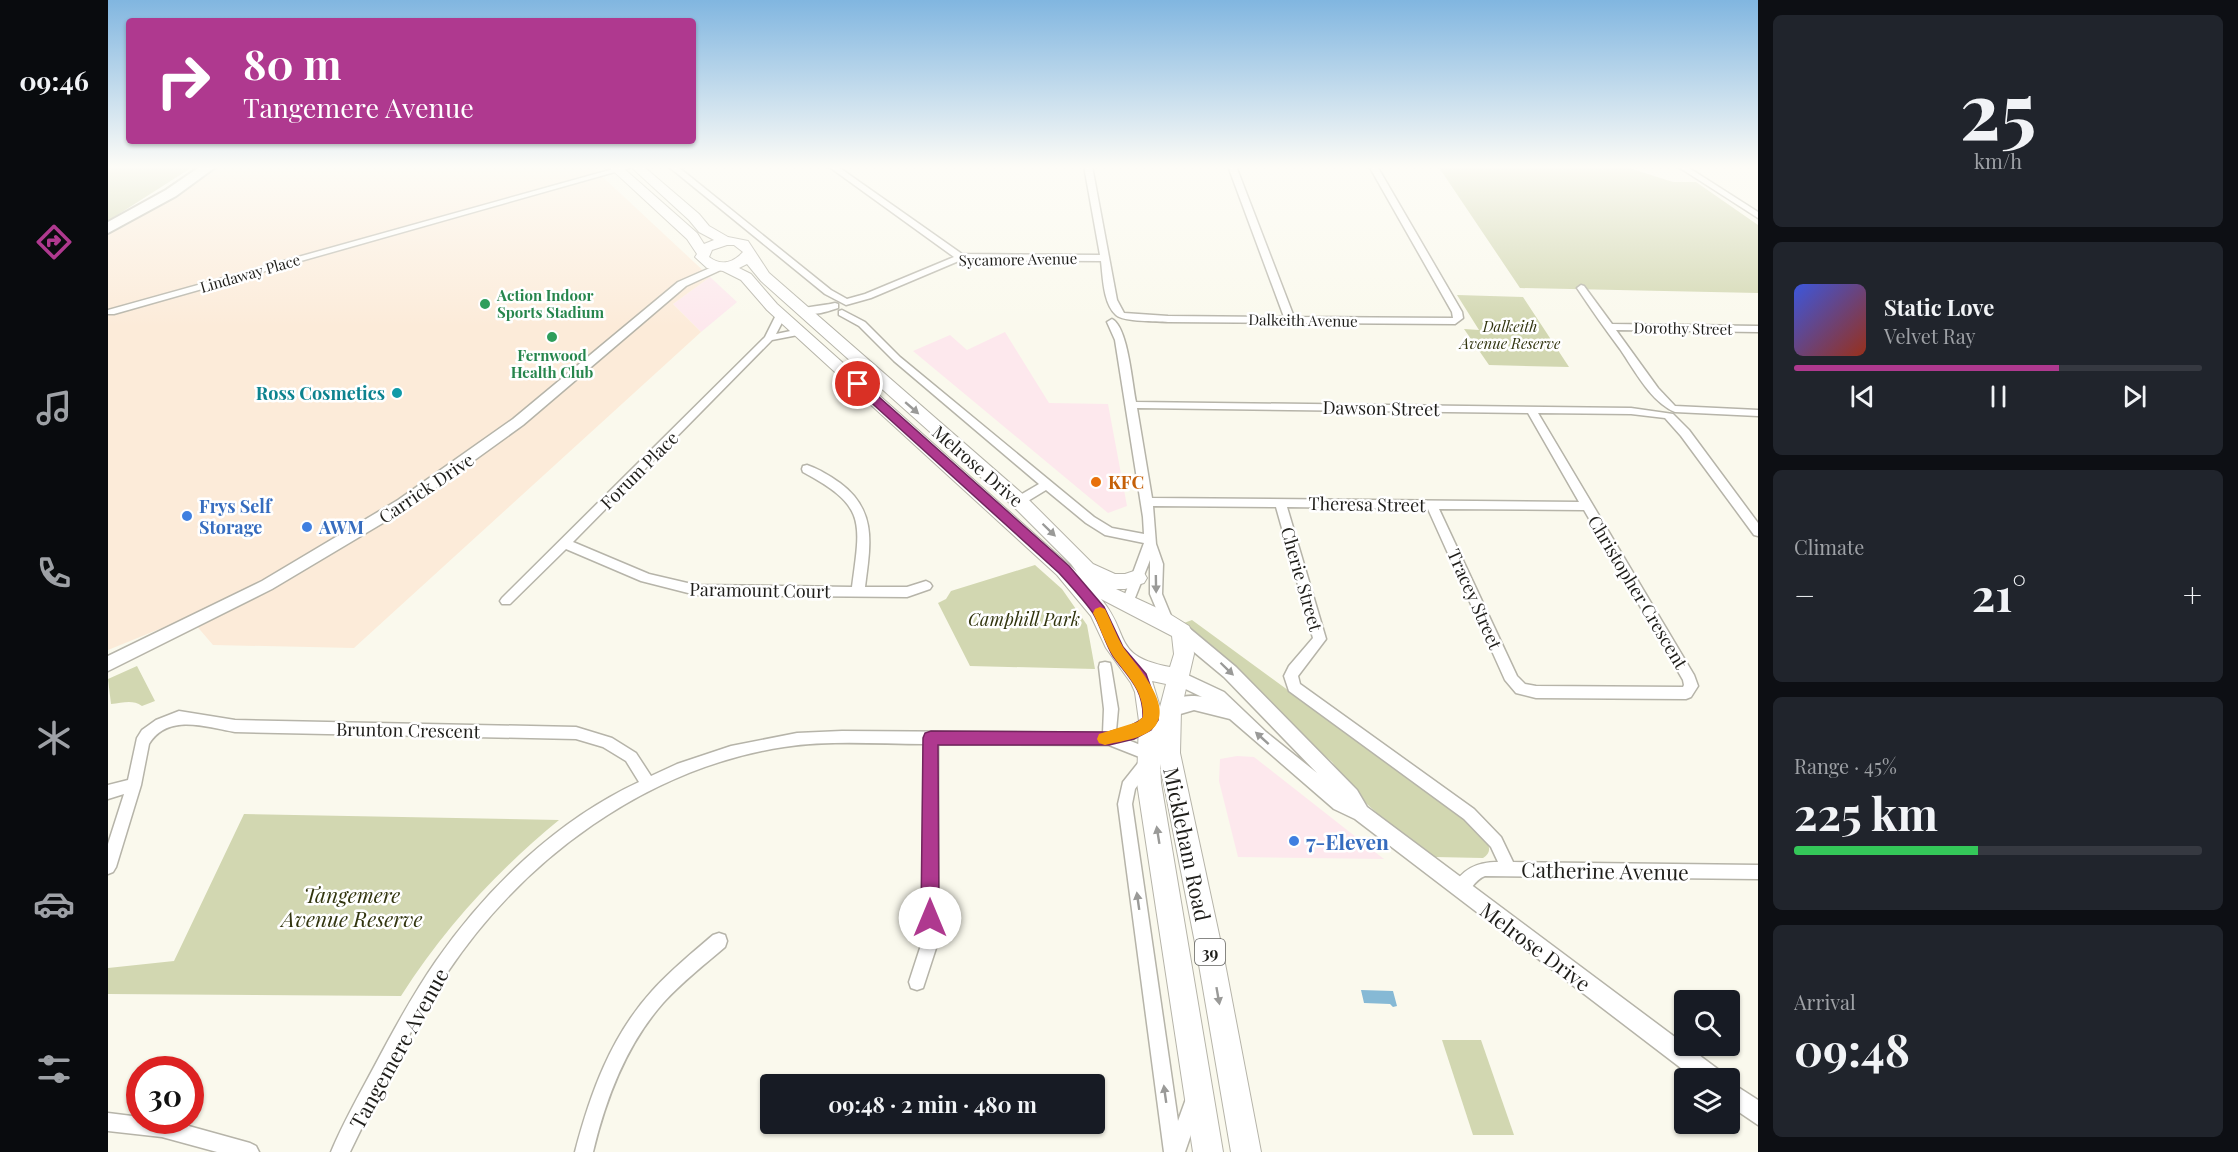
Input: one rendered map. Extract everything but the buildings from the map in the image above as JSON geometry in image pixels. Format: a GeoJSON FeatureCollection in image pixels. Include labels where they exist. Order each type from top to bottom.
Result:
{"type":"FeatureCollection","features":[{"type":"Feature","properties":{"kind":"main road","name":"39"},"geometry":{"type":"LineString","coordinates":[[676,220],[692,236],[708,263],[722,267]]}},
{"type":"Feature","properties":{"kind":"main road"},"geometry":{"type":"LineString","coordinates":[[696,220],[704,229],[726,241],[740,243],[748,249],[749,253],[739,264],[722,267]]}},
{"type":"Feature","properties":{"kind":"main road"},"geometry":{"type":"LineString","coordinates":[[703,255],[711,245],[726,241]]}},
{"type":"Feature","properties":{"kind":"main road","name":"Melrose Drive"},"geometry":{"type":"LineString","coordinates":[[749,253],[761,273],[802,311],[1018,501],[1081,563],[1103,591],[1175,628]]}},
{"type":"Feature","properties":{"kind":"main road","name":"Melrose Drive"},"geometry":{"type":"LineString","coordinates":[[722,267],[746,277],[764,300],[1064,570],[1099,611],[1113,642]]}},
{"type":"Feature","properties":{"kind":"main road"},"geometry":{"type":"LineString","coordinates":[[872,398],[890,388]]}},
{"type":"Feature","properties":{"kind":"main road"},"geometry":{"type":"LineString","coordinates":[[1081,563],[1114,583],[1137,578]]}},
{"type":"Feature","properties":{"kind":"main road"},"geometry":{"type":"LineString","coordinates":[[1113,642],[1127,605]]}},
{"type":"Feature","properties":{"kind":"main road","name":"39"},"geometry":{"type":"LineString","coordinates":[[1175,628],[1184,654],[1177,677]]}},
{"type":"Feature","properties":{"kind":"main road","name":"39"},"geometry":{"type":"LineString","coordinates":[[1113,642],[1128,662]]}},
{"type":"Feature","properties":{"kind":"main road"},"geometry":{"type":"LineString","coordinates":[[1128,662],[1144,671],[1177,677]]}},
{"type":"Feature","properties":{"kind":"main road","name":"Mickleham Road"},"geometry":{"type":"LineString","coordinates":[[1128,662],[1140,678],[1148,695],[1150,720],[1148,758],[1176,955],[1208,1152]]}},
{"type":"Feature","properties":{"kind":"main road","name":"Mickleham Road"},"geometry":{"type":"LineString","coordinates":[[1177,677],[1170,710],[1169,753],[1210,953],[1246,1152]]}},
{"type":"Feature","properties":{"kind":"main road"},"geometry":{"type":"LineString","coordinates":[[1176,955],[1210,953]]}},
{"type":"Feature","properties":{"kind":"street","name":"Lindaway Place"},"geometry":{"type":"LineString","coordinates":[[111,312],[438,220]]}},
{"type":"Feature","properties":{"kind":"street","name":"Melrose Drive"},"geometry":{"type":"LineString","coordinates":[[741,220],[828,292],[897,359],[1047,484],[1109,532],[1150,542]]}},
{"type":"Feature","properties":{"kind":"street"},"geometry":{"type":"LineString","coordinates":[[908,220],[960,257]]}},
{"type":"Feature","properties":{"kind":"street"},"geometry":{"type":"LineString","coordinates":[[1097,220],[1113,300],[1119,319],[1120,340],[1146,502],[1150,542],[1156,564],[1156,594],[1175,628]]}},
{"type":"Feature","properties":{"kind":"street"},"geometry":{"type":"LineString","coordinates":[[1252,220],[1290,320]]}},
{"type":"Feature","properties":{"kind":"street","name":"Dalkeith Avenue"},"geometry":{"type":"LineString","coordinates":[[1119,319],[1455,321],[1458,318],[1456,312],[1404,220]]}},
{"type":"Feature","properties":{"kind":"street","name":"Carrick Drive"},"geometry":{"type":"LineString","coordinates":[[108,664],[267,585],[403,504],[476,455],[682,284],[703,255]]}},
{"type":"Feature","properties":{"kind":"street","name":"Sycamore Avenue"},"geometry":{"type":"LineString","coordinates":[[821,328],[827,318],[844,307],[960,257],[1104,258]]}},
{"type":"Feature","properties":{"kind":"street","name":"Carrick Drive"},"geometry":{"type":"LineString","coordinates":[[682,284],[722,267]]}},
{"type":"Feature","properties":{"kind":"street"},"geometry":{"type":"LineString","coordinates":[[1581,288],[1758,532]]}},
{"type":"Feature","properties":{"kind":"street","name":"Sycamore Avenue"},"geometry":{"type":"LineString","coordinates":[[802,311],[844,307]]}},
{"type":"Feature","properties":{"kind":"street","name":"Forum Place"},"geometry":{"type":"LineString","coordinates":[[506,601],[769,338],[781,315]]}},
{"type":"Feature","properties":{"kind":"street","name":"Dorothy Street"},"geometry":{"type":"LineString","coordinates":[[1608,327],[1758,329]]}},
{"type":"Feature","properties":{"kind":"street"},"geometry":{"type":"LineString","coordinates":[[769,338],[800,332]]}},
{"type":"Feature","properties":{"kind":"street","name":"Dawson Street"},"geometry":{"type":"LineString","coordinates":[[1131,405],[1758,413]]}},
{"type":"Feature","properties":{"kind":"street","name":"Christopher Crescent"},"geometry":{"type":"LineString","coordinates":[[1521,689],[1536,692],[1671,694],[1686,693],[1690,686],[1689,679],[1531,410]]}},
{"type":"Feature","properties":{"kind":"street"},"geometry":{"type":"LineString","coordinates":[[807,469],[825,478],[848,495],[860,512],[865,533],[858,591]]}},
{"type":"Feature","properties":{"kind":"street"},"geometry":{"type":"LineString","coordinates":[[1018,501],[1047,484]]}},
{"type":"Feature","properties":{"kind":"street","name":"Theresa Street"},"geometry":{"type":"LineString","coordinates":[[1146,502],[1587,506]]}},
{"type":"Feature","properties":{"kind":"street","name":"Cherie Street"},"geometry":{"type":"LineString","coordinates":[[1280,503],[1320,639],[1294,670],[1291,676],[1292,682],[1307,698],[1469,814],[1496,842],[1509,869]]}},
{"type":"Feature","properties":{"kind":"street","name":"Tracey Street"},"geometry":{"type":"LineString","coordinates":[[1432,505],[1512,680],[1521,689]]}},
{"type":"Feature","properties":{"kind":"street"},"geometry":{"type":"LineString","coordinates":[[1127,605],[1150,542]]}},
{"type":"Feature","properties":{"kind":"street","name":"Paramount Court"},"geometry":{"type":"LineString","coordinates":[[565,543],[667,586],[696,590],[907,592],[926,586]]}},
{"type":"Feature","properties":{"kind":"street","name":"Melrose Drive"},"geometry":{"type":"LineString","coordinates":[[1175,628],[1230,672],[1351,796],[1361,813]]}},
{"type":"Feature","properties":{"kind":"street"},"geometry":{"type":"LineString","coordinates":[[1105,667],[1111,709],[1109,738]]}},
{"type":"Feature","properties":{"kind":"street","name":"Melrose Drive"},"geometry":{"type":"LineString","coordinates":[[1177,677],[1213,694],[1236,712],[1260,737],[1332,796],[1361,813],[1698,1068]]}},
{"type":"Feature","properties":{"kind":"street"},"geometry":{"type":"LineString","coordinates":[[1170,710],[1191,702],[1236,712]]}},
{"type":"Feature","properties":{"kind":"street","name":"Brunton Crescent"},"geometry":{"type":"LineString","coordinates":[[134,785],[142,742],[152,729],[170,719],[179,717],[235,726],[576,733],[607,742],[631,758],[647,783]]}},
{"type":"Feature","properties":{"kind":"street","name":"Tangemere Avenue"},"geometry":{"type":"LineString","coordinates":[[340,1152],[390,1052],[416,1007],[444,964],[483,915],[504,891],[555,844],[647,783],[729,752],[781,741],[828,738],[1109,738],[1134,732],[1150,720]]}},
{"type":"Feature","properties":{"kind":"street"},"geometry":{"type":"LineString","coordinates":[[916,982],[930,942],[931,738]]}},
{"type":"Feature","properties":{"kind":"street","name":"Tangemere Avenue"},"geometry":{"type":"LineString","coordinates":[[1109,738],[1148,758]]}},
{"type":"Feature","properties":{"kind":"street","name":"Mickleham Road"},"geometry":{"type":"LineString","coordinates":[[1148,758],[1125,793],[1125,804],[1174,1152]]}},
{"type":"Feature","properties":{"kind":"street"},"geometry":{"type":"LineString","coordinates":[[108,792],[134,785]]}},
{"type":"Feature","properties":{"kind":"street"},"geometry":{"type":"LineString","coordinates":[[108,867],[134,785]]}},
{"type":"Feature","properties":{"kind":"street","name":"Catherine Avenue"},"geometry":{"type":"LineString","coordinates":[[1460,889],[1473,873],[1479,870],[1758,873]]}},
{"type":"Feature","properties":{"kind":"street"},"geometry":{"type":"LineString","coordinates":[[584,1152],[599,1099],[615,1061],[634,1027],[673,981],[718,940]]}},
{"type":"Feature","properties":{"kind":"street"},"geometry":{"type":"LineString","coordinates":[[1174,1152],[1198,1088]]}},
{"type":"Feature","properties":{"kind":"street"},"geometry":{"type":"LineString","coordinates":[[1740,1100],[1758,1114]]}},
{"type":"Feature","properties":{"kind":"street"},"geometry":{"type":"LineString","coordinates":[[108,1122],[162,1128],[231,1150],[250,1152]]}},
{"type":"Feature","properties":{"kind":"shaded area"},"geometry":{"type":"Polygon","coordinates":[[[135,220],[649,220],[710,277],[673,304],[701,332],[354,648],[213,645],[189,617],[108,650],[108,234],[135,220]]]}},
{"type":"Feature","properties":{"kind":"shaded area"},"geometry":{"type":"Polygon","coordinates":[[[710,277],[737,302],[701,332],[673,304],[710,277]]]}},
{"type":"Feature","properties":{"kind":"shaded area"},"geometry":{"type":"Polygon","coordinates":[[[1005,332],[1049,403],[1108,404],[1127,506],[1108,513],[913,351],[950,335],[967,350],[1005,332]]]}},
{"type":"Feature","properties":{"kind":"shaded area","name":"7-Eleven"},"geometry":{"type":"Polygon","coordinates":[[[1237,756],[1254,757],[1384,859],[1238,857],[1219,781],[1220,759],[1237,756]]]}},
{"type":"Feature","properties":{"kind":"green space"},"geometry":{"type":"Polygon","coordinates":[[[1474,220],[1750,220],[1758,225],[1758,293],[1520,288],[1474,220]]]}},
{"type":"Feature","properties":{"kind":"green space","name":"Dalkeith Avenue Reserve"},"geometry":{"type":"Polygon","coordinates":[[[1457,295],[1523,297],[1569,367],[1489,365],[1464,329],[1479,330],[1457,295]]]}},
{"type":"Feature","properties":{"kind":"green space","name":"Camphill Park"},"geometry":{"type":"Polygon","coordinates":[[[1035,565],[1062,589],[1087,625],[1095,669],[970,666],[938,603],[946,599],[951,591],[1035,565]]]}},
{"type":"Feature","properties":{"kind":"green space"},"geometry":{"type":"Polygon","coordinates":[[[1192,620],[1479,830],[1488,844],[1487,855],[1483,858],[1435,857],[1387,822],[1359,797],[1332,762],[1284,720],[1184,623],[1192,620]]]}},
{"type":"Feature","properties":{"kind":"green space"},"geometry":{"type":"Polygon","coordinates":[[[137,666],[155,701],[142,706],[131,702],[111,704],[108,679],[137,666]]]}},
{"type":"Feature","properties":{"kind":"green space","name":"Tangemere Avenue Reserve"},"geometry":{"type":"Polygon","coordinates":[[[244,814],[559,820],[514,859],[473,901],[454,923],[401,996],[108,994],[108,968],[174,961],[244,814]]]}},
{"type":"Feature","properties":{"kind":"green space"},"geometry":{"type":"Polygon","coordinates":[[[1442,1040],[1481,1040],[1514,1135],[1473,1135],[1442,1040]]]}},
{"type":"Feature","properties":{"kind":"water"},"geometry":{"type":"Polygon","coordinates":[[[1361,990],[1393,991],[1397,1006],[1364,1003],[1361,990]]]}},
{"type":"Feature","properties":{"kind":"slow traffic"},"geometry":{"type":"LineString","coordinates":[[1100,613],[1118,651],[1143,682],[1151,708],[1150,720],[1142,728],[1105,739]]}},
{"type":"Feature","properties":{"kind":"place","name":"Action Indoor Sports Stadium"},"geometry":{"type":"Point","coordinates":[485,304]}},
{"type":"Feature","properties":{"kind":"place","name":"Fernwood Health Club"},"geometry":{"type":"Point","coordinates":[552,337]}},
{"type":"Feature","properties":{"kind":"place","name":"Ross Cosmetics"},"geometry":{"type":"Point","coordinates":[397,393]}},
{"type":"Feature","properties":{"kind":"place","name":"KFC"},"geometry":{"type":"Point","coordinates":[1096,482]}},
{"type":"Feature","properties":{"kind":"place","name":"Frys Self Storage"},"geometry":{"type":"Point","coordinates":[187,516]}},
{"type":"Feature","properties":{"kind":"place","name":"AWM"},"geometry":{"type":"Point","coordinates":[307,527]}},
{"type":"Feature","properties":{"kind":"place","name":"7-Eleven"},"geometry":{"type":"Point","coordinates":[1294,841]}},
{"type":"Feature","properties":{"kind":"route"},"geometry":{"type":"LineString","coordinates":[[858,384],[1064,570],[1082,589],[1106,623],[1118,651],[1140,678],[1151,708],[1150,720],[1145,726],[1134,732],[1109,738],[931,738],[930,918]]}}]}
